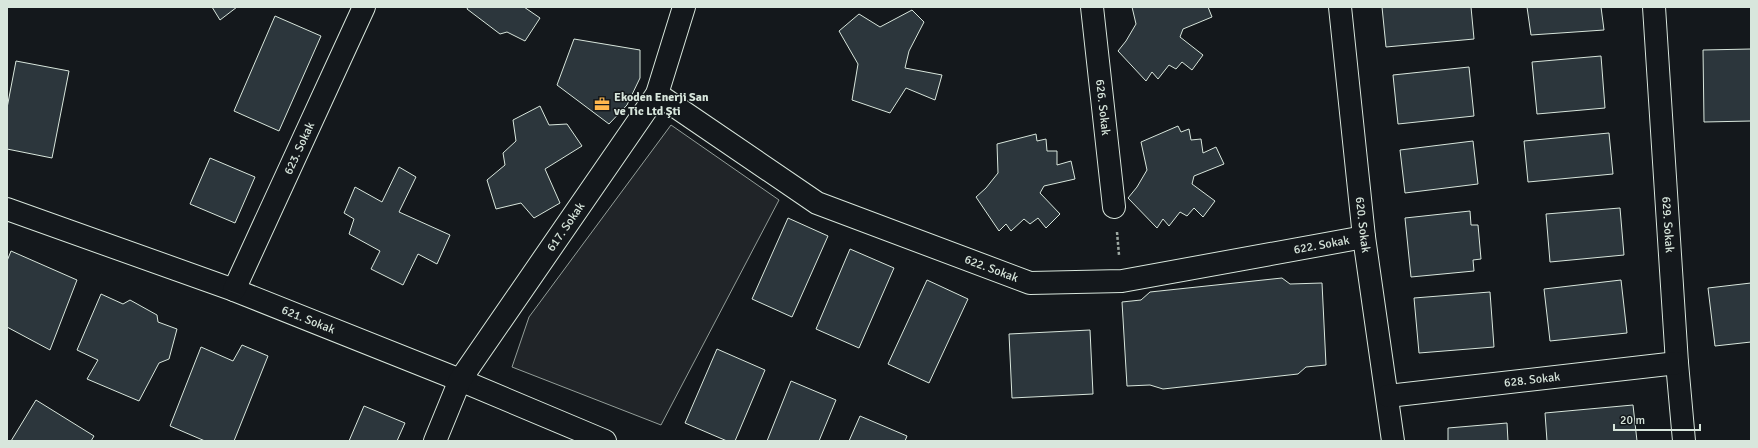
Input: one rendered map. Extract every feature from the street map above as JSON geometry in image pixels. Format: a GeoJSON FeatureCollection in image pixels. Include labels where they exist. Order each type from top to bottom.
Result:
{"type":"FeatureCollection","features":[{"type":"Feature","properties":{"kind":"street","name":"623. Sokak"},"geometry":{"type":"LineString","coordinates":[[234,290],[364,7]]}},
{"type":"Feature","properties":{"kind":"street","name":"617. Sokak"},"geometry":{"type":"LineString","coordinates":[[435,441],[460,380],[657,94],[684,7]]}},
{"type":"Feature","properties":{"kind":"street","name":"626. Sokak"},"geometry":{"type":"LineString","coordinates":[[1092,7],[1114,208]]}},
{"type":"Feature","properties":{"kind":"street","name":"620. Sokak"},"geometry":{"type":"LineString","coordinates":[[1340,7],[1364,237],[1388,396],[1393,441]]}},
{"type":"Feature","properties":{"kind":"street","name":"629. Sokak"},"geometry":{"type":"LineString","coordinates":[[1654,7],[1677,363],[1684,441]]}},
{"type":"Feature","properties":{"kind":"street","name":"622. Sokak"},"geometry":{"type":"LineString","coordinates":[[657,94],[817,203],[1030,283],[1122,281],[1364,237]]}},
{"type":"Feature","properties":{"kind":"street","name":"621. Sokak"},"geometry":{"type":"LineString","coordinates":[[7,209],[234,290],[460,380],[605,441]]}},
{"type":"Feature","properties":{"kind":"street","name":"628. Sokak"},"geometry":{"type":"LineString","coordinates":[[1388,396],[1677,363]]}},
{"type":"Feature","properties":{"kind":"path"},"geometry":{"type":"LineString","coordinates":[[1114,208],[1122,281]]}},
{"type":"Feature","properties":{"kind":"shaded area"},"geometry":{"type":"Polygon","coordinates":[[[671,125],[779,200],[661,425],[512,367],[529,317],[671,125]]]}},
{"type":"Feature","properties":{"kind":"building"},"geometry":{"type":"Polygon","coordinates":[[[212,7],[237,7],[220,20],[212,7]]]}},
{"type":"Feature","properties":{"kind":"building"},"geometry":{"type":"Polygon","coordinates":[[[468,7],[524,7],[540,18],[525,41],[507,32],[500,34],[467,9],[468,7]]]}},
{"type":"Feature","properties":{"kind":"building"},"geometry":{"type":"Polygon","coordinates":[[[1132,7],[1208,7],[1212,17],[1183,29],[1180,37],[1203,55],[1192,70],[1182,62],[1176,69],[1169,65],[1158,79],[1152,72],[1146,81],[1118,51],[1136,24],[1132,7]]]}},
{"type":"Feature","properties":{"kind":"building"},"geometry":{"type":"Polygon","coordinates":[[[1382,7],[1471,7],[1474,39],[1386,47],[1382,7]]]}},
{"type":"Feature","properties":{"kind":"building"},"geometry":{"type":"Polygon","coordinates":[[[1527,7],[1601,7],[1604,30],[1531,35],[1527,7]]]}},
{"type":"Feature","properties":{"kind":"building"},"geometry":{"type":"Polygon","coordinates":[[[912,10],[924,22],[909,51],[905,68],[942,75],[935,100],[906,88],[890,113],[852,100],[858,64],[839,31],[859,14],[880,27],[912,10]]]}},
{"type":"Feature","properties":{"kind":"building"},"geometry":{"type":"Polygon","coordinates":[[[275,16],[321,36],[279,131],[234,111],[275,16]]]}},
{"type":"Feature","properties":{"kind":"building"},"geometry":{"type":"Polygon","coordinates":[[[574,39],[640,50],[640,78],[627,105],[609,124],[557,85],[574,39]]]}},
{"type":"Feature","properties":{"kind":"building"},"geometry":{"type":"Polygon","coordinates":[[[1751,49],[1751,121],[1704,122],[1703,50],[1751,49]]]}},
{"type":"Feature","properties":{"kind":"building"},"geometry":{"type":"Polygon","coordinates":[[[1601,56],[1605,108],[1537,114],[1532,62],[1601,56]]]}},
{"type":"Feature","properties":{"kind":"building"},"geometry":{"type":"Polygon","coordinates":[[[16,61],[69,71],[52,158],[7,149],[7,108],[16,61]]]}},
{"type":"Feature","properties":{"kind":"building"},"geometry":{"type":"Polygon","coordinates":[[[1469,67],[1474,116],[1398,124],[1393,75],[1469,67]]]}},
{"type":"Feature","properties":{"kind":"building"},"geometry":{"type":"Polygon","coordinates":[[[540,106],[549,125],[567,124],[582,146],[545,169],[560,203],[534,218],[521,203],[496,209],[487,180],[505,165],[503,153],[516,141],[513,120],[540,106]]]}},
{"type":"Feature","properties":{"kind":"building"},"geometry":{"type":"Polygon","coordinates":[[[1178,126],[1181,132],[1189,129],[1191,140],[1201,139],[1203,153],[1216,147],[1224,164],[1194,176],[1192,184],[1215,201],[1203,217],[1194,208],[1187,216],[1180,212],[1169,226],[1163,219],[1157,228],[1128,198],[1137,187],[1147,170],[1141,142],[1178,126]]]}},
{"type":"Feature","properties":{"kind":"building"},"geometry":{"type":"Polygon","coordinates":[[[1609,133],[1613,174],[1528,182],[1524,141],[1609,133]]]}},
{"type":"Feature","properties":{"kind":"building"},"geometry":{"type":"Polygon","coordinates":[[[1036,134],[1037,141],[1046,139],[1047,151],[1057,151],[1057,165],[1071,161],[1075,179],[1044,186],[1040,193],[1060,214],[1046,228],[1038,218],[1030,224],[1024,219],[1011,231],[1006,224],[999,231],[976,197],[986,188],[998,173],[997,144],[1036,134]]]}},
{"type":"Feature","properties":{"kind":"building"},"geometry":{"type":"Polygon","coordinates":[[[1473,141],[1478,184],[1405,193],[1400,150],[1473,141]]]}},
{"type":"Feature","properties":{"kind":"building"},"geometry":{"type":"Polygon","coordinates":[[[210,158],[255,177],[235,223],[190,204],[210,158]]]}},
{"type":"Feature","properties":{"kind":"building"},"geometry":{"type":"Polygon","coordinates":[[[399,167],[416,177],[399,212],[450,235],[437,264],[418,254],[403,285],[371,269],[380,251],[349,234],[354,219],[344,213],[355,187],[382,202],[399,167]]]}},
{"type":"Feature","properties":{"kind":"building"},"geometry":{"type":"Polygon","coordinates":[[[1620,208],[1624,255],[1550,262],[1546,214],[1620,208]]]}},
{"type":"Feature","properties":{"kind":"building"},"geometry":{"type":"Polygon","coordinates":[[[1470,211],[1471,225],[1478,225],[1481,259],[1473,260],[1474,271],[1411,277],[1405,218],[1470,211]]]}},
{"type":"Feature","properties":{"kind":"building"},"geometry":{"type":"Polygon","coordinates":[[[788,218],[828,236],[792,317],[752,299],[788,218]]]}},
{"type":"Feature","properties":{"kind":"building"},"geometry":{"type":"Polygon","coordinates":[[[850,249],[894,268],[859,348],[816,329],[850,249]]]}},
{"type":"Feature","properties":{"kind":"building"},"geometry":{"type":"Polygon","coordinates":[[[11,251],[77,280],[50,350],[7,327],[7,261],[11,251]]]}},
{"type":"Feature","properties":{"kind":"building"},"geometry":{"type":"Polygon","coordinates":[[[1282,278],[1290,284],[1322,283],[1326,365],[1306,367],[1298,374],[1163,389],[1150,385],[1127,386],[1122,302],[1141,300],[1150,292],[1282,278]]]}},
{"type":"Feature","properties":{"kind":"building"},"geometry":{"type":"Polygon","coordinates":[[[927,280],[968,299],[929,383],[888,364],[927,280]]]}},
{"type":"Feature","properties":{"kind":"building"},"geometry":{"type":"Polygon","coordinates":[[[1621,280],[1627,333],[1550,341],[1544,289],[1621,280]]]}},
{"type":"Feature","properties":{"kind":"building"},"geometry":{"type":"Polygon","coordinates":[[[1751,283],[1751,342],[1715,346],[1708,288],[1751,283]]]}},
{"type":"Feature","properties":{"kind":"building"},"geometry":{"type":"Polygon","coordinates":[[[1490,292],[1494,347],[1419,353],[1414,298],[1490,292]]]}},
{"type":"Feature","properties":{"kind":"building"},"geometry":{"type":"Polygon","coordinates":[[[101,294],[123,304],[130,300],[157,315],[158,322],[177,329],[169,359],[159,363],[139,401],[87,379],[98,360],[77,350],[101,294]]]}},
{"type":"Feature","properties":{"kind":"building"},"geometry":{"type":"Polygon","coordinates":[[[1090,330],[1093,394],[1012,398],[1009,334],[1090,330]]]}},
{"type":"Feature","properties":{"kind":"building"},"geometry":{"type":"Polygon","coordinates":[[[242,345],[268,356],[234,441],[205,441],[170,426],[201,347],[233,361],[242,345]]]}},
{"type":"Feature","properties":{"kind":"building"},"geometry":{"type":"Polygon","coordinates":[[[717,349],[765,370],[735,441],[727,441],[685,423],[717,349]]]}},
{"type":"Feature","properties":{"kind":"building"},"geometry":{"type":"Polygon","coordinates":[[[791,381],[836,400],[819,441],[767,441],[791,381]]]}},
{"type":"Feature","properties":{"kind":"building"},"geometry":{"type":"Polygon","coordinates":[[[36,400],[94,436],[91,441],[11,441],[36,400]]]}},
{"type":"Feature","properties":{"kind":"building"},"geometry":{"type":"Polygon","coordinates":[[[1633,405],[1637,441],[1547,441],[1545,413],[1633,405]]]}},
{"type":"Feature","properties":{"kind":"building"},"geometry":{"type":"Polygon","coordinates":[[[364,406],[405,423],[397,441],[349,441],[364,406]]]}},
{"type":"Feature","properties":{"kind":"building"},"geometry":{"type":"Polygon","coordinates":[[[860,416],[907,436],[905,441],[849,441],[860,416]]]}},
{"type":"Feature","properties":{"kind":"building"},"geometry":{"type":"Polygon","coordinates":[[[1507,423],[1508,441],[1448,441],[1448,428],[1507,423]]]}},
{"type":"Feature","properties":{"kind":"place","name":"Ekoden Enerji San ve Tic Ltd Şti"},"geometry":{"type":"Point","coordinates":[602,104]}}]}
